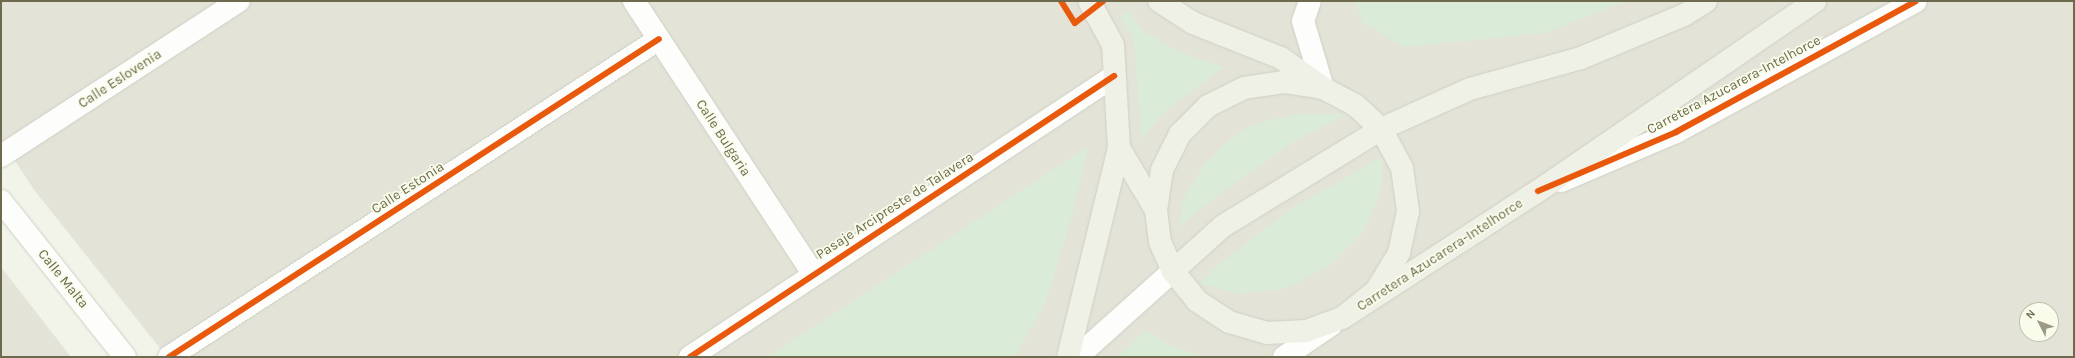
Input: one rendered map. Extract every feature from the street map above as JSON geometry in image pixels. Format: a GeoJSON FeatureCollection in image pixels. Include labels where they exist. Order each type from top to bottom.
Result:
{"type":"FeatureCollection","features":[{"type":"Feature","properties":{"kind":"main road","name":"Carretera Azucarera-Intelhorce"},"geometry":{"type":"LineString","coordinates":[[1068,357],[1119,148],[1113,45],[1089,1]]}},
{"type":"Feature","properties":{"kind":"main road","name":"Carretera Azucarera-Intelhorce"},"geometry":{"type":"LineString","coordinates":[[1158,1],[1192,23],[1281,58],[1323,88],[1355,105],[1381,129],[1402,168],[1408,211],[1399,254],[1376,291],[1342,318]]}},
{"type":"Feature","properties":{"kind":"main road"},"geometry":{"type":"LineString","coordinates":[[1173,271],[1223,226],[1381,129],[1470,89],[1581,58],[1684,15],[1706,1]]}},
{"type":"Feature","properties":{"kind":"main road","name":"Carretera Azucarera-Intelhorce"},"geometry":{"type":"LineString","coordinates":[[1323,88],[1284,82],[1244,88],[1208,106],[1180,134],[1162,170],[1156,210],[1160,242],[1173,271],[1197,301],[1230,322],[1267,333],[1306,331],[1342,318],[1538,191],[1815,1]]}},
{"type":"Feature","properties":{"kind":"main road","name":"Carretera Azucarera-Intelhorce"},"geometry":{"type":"LineString","coordinates":[[1119,148],[1156,210]]}},
{"type":"Feature","properties":{"kind":"street","name":"Calle Eslovenia"},"geometry":{"type":"LineString","coordinates":[[1,156],[238,1]]}},
{"type":"Feature","properties":{"kind":"street","name":"Calle Bulgaria"},"geometry":{"type":"LineString","coordinates":[[634,1],[812,274]]}},
{"type":"Feature","properties":{"kind":"street"},"geometry":{"type":"LineString","coordinates":[[1180,1],[1192,23]]}},
{"type":"Feature","properties":{"kind":"street"},"geometry":{"type":"LineString","coordinates":[[1310,1],[1303,21],[1323,88]]}},
{"type":"Feature","properties":{"kind":"street","name":"Carretera Azucarera-Intelhorce"},"geometry":{"type":"LineString","coordinates":[[1538,191],[1676,132],[1916,1]]}},
{"type":"Feature","properties":{"kind":"street","name":"Calle Estonia"},"geometry":{"type":"LineString","coordinates":[[169,357],[659,39]]}},
{"type":"Feature","properties":{"kind":"street","name":"Pasaje Arcipreste de Talavera"},"geometry":{"type":"LineString","coordinates":[[690,357],[812,274],[1114,76]]}},
{"type":"Feature","properties":{"kind":"street","name":"Calle Malta"},"geometry":{"type":"LineString","coordinates":[[1,201],[125,357]]}},
{"type":"Feature","properties":{"kind":"street"},"geometry":{"type":"LineString","coordinates":[[1077,357],[1173,271]]}},
{"type":"Feature","properties":{"kind":"street"},"geometry":{"type":"LineString","coordinates":[[1284,357],[1342,318]]}},
{"type":"Feature","properties":{"kind":"shaded area"},"geometry":{"type":"Polygon","coordinates":[[[1,1],[2074,1],[2074,357],[167,357],[35,191],[1,140],[1,1]]]}},
{"type":"Feature","properties":{"kind":"shaded area"},"geometry":{"type":"Polygon","coordinates":[[[1,267],[71,357],[1,357],[1,267]]]}},
{"type":"Feature","properties":{"kind":"green space"},"geometry":{"type":"Polygon","coordinates":[[[1355,1],[1627,1],[1545,33],[1404,47],[1362,22],[1355,1]]]}},
{"type":"Feature","properties":{"kind":"green space"},"geometry":{"type":"Polygon","coordinates":[[[1128,11],[1144,31],[1179,52],[1224,67],[1167,109],[1141,140],[1134,40],[1120,16],[1128,11]]]}},
{"type":"Feature","properties":{"kind":"green space"},"geometry":{"type":"Polygon","coordinates":[[[1296,114],[1347,114],[1298,139],[1214,198],[1178,228],[1184,198],[1203,166],[1230,139],[1255,124],[1296,114]]]}},
{"type":"Feature","properties":{"kind":"green space"},"geometry":{"type":"Polygon","coordinates":[[[1089,146],[1071,220],[1046,302],[1015,357],[768,357],[1089,146]]]}},
{"type":"Feature","properties":{"kind":"green space"},"geometry":{"type":"Polygon","coordinates":[[[1382,157],[1382,188],[1365,230],[1330,265],[1287,288],[1239,294],[1199,283],[1228,257],[1291,209],[1382,157]]]}},
{"type":"Feature","properties":{"kind":"green space"},"geometry":{"type":"Polygon","coordinates":[[[1146,330],[1168,345],[1201,356],[1213,357],[1118,357],[1146,330]]]}},
{"type":"Feature","properties":{"kind":"cycle path"},"geometry":{"type":"LineString","coordinates":[[1061,1],[1075,23],[1103,1]]}},
{"type":"Feature","properties":{"kind":"cycle path"},"geometry":{"type":"LineString","coordinates":[[1538,191],[1676,132],[1916,1]]}},
{"type":"Feature","properties":{"kind":"cycle path"},"geometry":{"type":"LineString","coordinates":[[169,357],[659,39]]}},
{"type":"Feature","properties":{"kind":"cycle path"},"geometry":{"type":"LineString","coordinates":[[690,357],[1114,76]]}}]}
